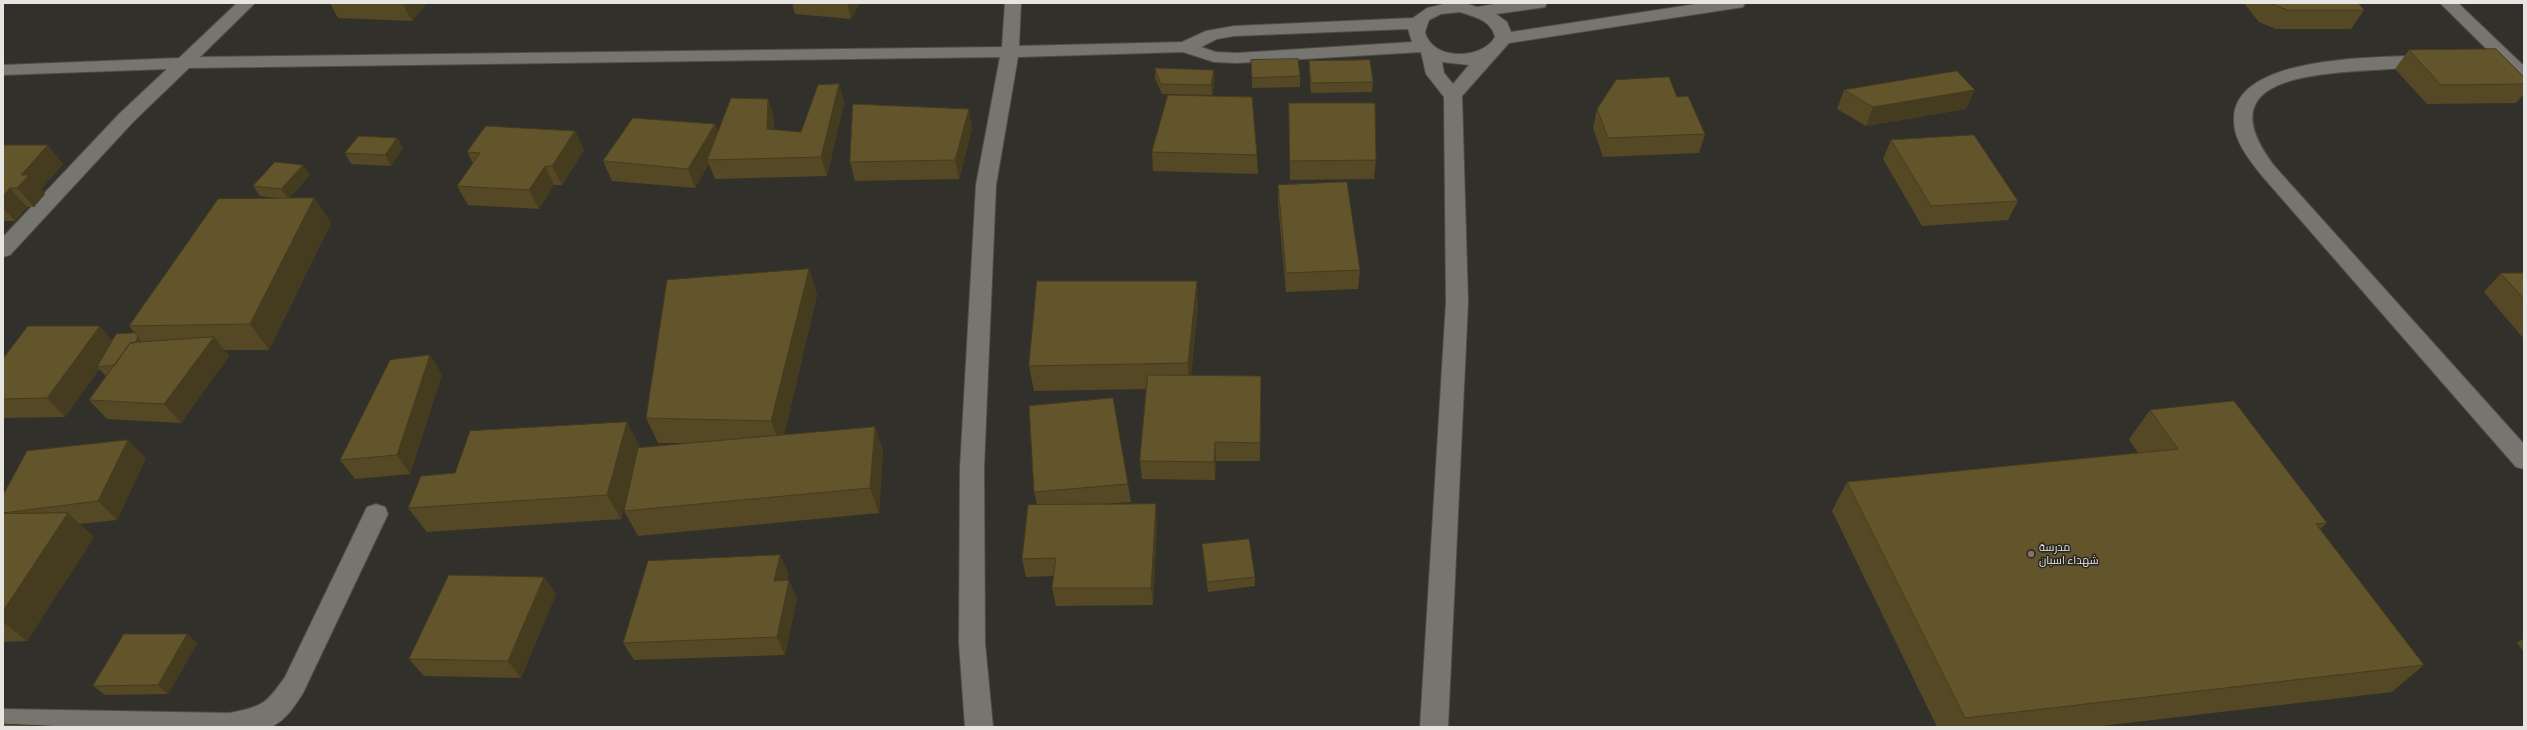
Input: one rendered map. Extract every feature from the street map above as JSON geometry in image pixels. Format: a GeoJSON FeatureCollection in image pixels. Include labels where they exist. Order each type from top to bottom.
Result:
{"type":"FeatureCollection","features":[{"type":"Feature","properties":{"kind":"street"},"geometry":{"type":"LineString","coordinates":[[3,250],[126,118],[247,3]]}},
{"type":"Feature","properties":{"kind":"street"},"geometry":{"type":"LineString","coordinates":[[979,727],[972,643],[972,468],[986,185],[1010,52],[1013,3]]}},
{"type":"Feature","properties":{"kind":"street"},"geometry":{"type":"LineString","coordinates":[[1480,11],[1538,3]]}},
{"type":"Feature","properties":{"kind":"street"},"geometry":{"type":"LineString","coordinates":[[1505,38],[1737,3]]}},
{"type":"Feature","properties":{"kind":"street"},"geometry":{"type":"LineString","coordinates":[[2448,3],[2524,76]]}},
{"type":"Feature","properties":{"kind":"street"},"geometry":{"type":"LineString","coordinates":[[1434,727],[1457,302],[1453,96],[1435,74],[1427,49],[1416,35],[1418,23],[1427,14],[1443,8],[1461,7],[1480,11],[1494,18],[1503,27],[1505,38],[1500,47],[1490,54],[1470,74],[1453,96]]}},
{"type":"Feature","properties":{"kind":"street"},"geometry":{"type":"LineString","coordinates":[[1185,47],[1212,35],[1234,31],[1418,23]]}},
{"type":"Feature","properties":{"kind":"street"},"geometry":{"type":"LineString","coordinates":[[3,70],[184,63],[1010,52],[1185,47],[1214,57],[1236,58],[1427,49],[1454,59],[1479,58],[1490,54]]}},
{"type":"Feature","properties":{"kind":"street"},"geometry":{"type":"LineString","coordinates":[[2479,56],[2502,54]]}},
{"type":"Feature","properties":{"kind":"street"},"geometry":{"type":"LineString","coordinates":[[2447,59],[2300,72],[2274,80],[2255,91],[2245,108],[2243,127],[2252,149],[2270,173],[2524,460]]}},
{"type":"Feature","properties":{"kind":"street"},"geometry":{"type":"LineString","coordinates":[[3,721],[229,725],[263,719],[279,708],[294,685],[376,514]]}},
{"type":"Feature","properties":{"kind":"building"},"geometry":{"type":"Polygon","coordinates":[[[2270,3],[2358,3],[2364,10],[2288,10],[2270,3]]]}},
{"type":"Feature","properties":{"kind":"building"},"geometry":{"type":"Polygon","coordinates":[[[2496,49],[2524,77],[2524,84],[2441,85],[2409,50],[2496,49]]]}},
{"type":"Feature","properties":{"kind":"building"},"geometry":{"type":"Polygon","coordinates":[[[1298,59],[1300,76],[1252,78],[1251,60],[1298,59]]]}},
{"type":"Feature","properties":{"kind":"building"},"geometry":{"type":"Polygon","coordinates":[[[1370,60],[1373,82],[1311,83],[1309,61],[1370,60]]]}},
{"type":"Feature","properties":{"kind":"building"},"geometry":{"type":"Polygon","coordinates":[[[1155,68],[1214,70],[1211,85],[1161,84],[1155,68]]]}},
{"type":"Feature","properties":{"kind":"building"},"geometry":{"type":"Polygon","coordinates":[[[1957,71],[1975,90],[1873,107],[1844,90],[1957,71]]]}},
{"type":"Feature","properties":{"kind":"building"},"geometry":{"type":"Polygon","coordinates":[[[1669,77],[1677,97],[1688,96],[1705,134],[1608,138],[1597,109],[1616,80],[1669,77]]]}},
{"type":"Feature","properties":{"kind":"building"},"geometry":{"type":"Polygon","coordinates":[[[839,84],[821,157],[707,160],[731,98],[768,99],[767,129],[801,132],[818,85],[839,84]]]}},
{"type":"Feature","properties":{"kind":"building"},"geometry":{"type":"Polygon","coordinates":[[[1168,95],[1252,97],[1257,155],[1152,152],[1168,95]]]}},
{"type":"Feature","properties":{"kind":"building"},"geometry":{"type":"Polygon","coordinates":[[[1289,103],[1375,103],[1376,160],[1290,161],[1289,103]]]}},
{"type":"Feature","properties":{"kind":"building"},"geometry":{"type":"Polygon","coordinates":[[[853,104],[969,109],[955,160],[850,162],[853,104]]]}},
{"type":"Feature","properties":{"kind":"building"},"geometry":{"type":"Polygon","coordinates":[[[633,118],[715,124],[688,169],[603,161],[633,118]]]}},
{"type":"Feature","properties":{"kind":"building"},"geometry":{"type":"Polygon","coordinates":[[[486,126],[575,131],[552,166],[545,166],[529,190],[457,186],[480,153],[467,152],[486,126]]]}},
{"type":"Feature","properties":{"kind":"building"},"geometry":{"type":"Polygon","coordinates":[[[1974,135],[2018,201],[1931,206],[1891,140],[1974,135]]]}},
{"type":"Feature","properties":{"kind":"building"},"geometry":{"type":"Polygon","coordinates":[[[359,136],[397,138],[385,155],[345,153],[359,136]]]}},
{"type":"Feature","properties":{"kind":"building"},"geometry":{"type":"Polygon","coordinates":[[[3,145],[48,145],[21,175],[29,175],[17,188],[10,188],[3,196],[3,145]]]}},
{"type":"Feature","properties":{"kind":"building"},"geometry":{"type":"Polygon","coordinates":[[[275,162],[303,165],[281,189],[253,186],[275,162]]]}},
{"type":"Feature","properties":{"kind":"building"},"geometry":{"type":"Polygon","coordinates":[[[1347,182],[1360,270],[1286,273],[1278,185],[1347,182]]]}},
{"type":"Feature","properties":{"kind":"building"},"geometry":{"type":"Polygon","coordinates":[[[314,198],[250,324],[129,326],[218,199],[314,198]]]}},
{"type":"Feature","properties":{"kind":"building"},"geometry":{"type":"Polygon","coordinates":[[[809,269],[771,421],[646,418],[667,280],[809,269]]]}},
{"type":"Feature","properties":{"kind":"building"},"geometry":{"type":"Polygon","coordinates":[[[2501,273],[2524,273],[2524,299],[2501,273]]]}},
{"type":"Feature","properties":{"kind":"building"},"geometry":{"type":"Polygon","coordinates":[[[1037,281],[1197,281],[1188,363],[1029,366],[1037,281]]]}},
{"type":"Feature","properties":{"kind":"building"},"geometry":{"type":"Polygon","coordinates":[[[28,326],[100,326],[47,398],[3,399],[3,359],[28,326]]]}},
{"type":"Feature","properties":{"kind":"building"},"geometry":{"type":"Polygon","coordinates":[[[135,333],[138,337],[135,343],[130,343],[115,365],[97,367],[116,334],[135,333]]]}},
{"type":"Feature","properties":{"kind":"building"},"geometry":{"type":"Polygon","coordinates":[[[214,337],[164,404],[89,400],[130,343],[214,337]]]}},
{"type":"Feature","properties":{"kind":"building"},"geometry":{"type":"Polygon","coordinates":[[[430,355],[397,455],[340,460],[390,360],[430,355]]]}},
{"type":"Feature","properties":{"kind":"building"},"geometry":{"type":"Polygon","coordinates":[[[1148,375],[1261,376],[1260,443],[1215,442],[1214,462],[1140,461],[1148,375]]]}},
{"type":"Feature","properties":{"kind":"building"},"geometry":{"type":"Polygon","coordinates":[[[1113,398],[1128,484],[1034,492],[1029,406],[1113,398]]]}},
{"type":"Feature","properties":{"kind":"building"},"geometry":{"type":"Polygon","coordinates":[[[2234,401],[2327,523],[2316,524],[2424,665],[1965,718],[1847,482],[2178,449],[2150,410],[2234,401]]]}},
{"type":"Feature","properties":{"kind":"building"},"geometry":{"type":"Polygon","coordinates":[[[627,422],[607,495],[408,508],[421,476],[455,473],[470,431],[627,422]]]}},
{"type":"Feature","properties":{"kind":"building"},"geometry":{"type":"Polygon","coordinates":[[[875,427],[870,488],[624,511],[638,448],[875,427]]]}},
{"type":"Feature","properties":{"kind":"building"},"geometry":{"type":"Polygon","coordinates":[[[128,440],[98,501],[3,513],[3,495],[27,451],[128,440]]]}},
{"type":"Feature","properties":{"kind":"building"},"geometry":{"type":"Polygon","coordinates":[[[1156,504],[1151,588],[1052,588],[1056,558],[1022,559],[1028,505],[1156,504]]]}},
{"type":"Feature","properties":{"kind":"building"},"geometry":{"type":"Polygon","coordinates":[[[68,513],[3,611],[3,514],[68,513]]]}},
{"type":"Feature","properties":{"kind":"building"},"geometry":{"type":"Polygon","coordinates":[[[1249,539],[1255,577],[1207,582],[1202,544],[1249,539]]]}},
{"type":"Feature","properties":{"kind":"building"},"geometry":{"type":"Polygon","coordinates":[[[780,555],[774,581],[789,580],[777,637],[623,643],[648,561],[780,555]]]}},
{"type":"Feature","properties":{"kind":"building"},"geometry":{"type":"Polygon","coordinates":[[[449,575],[544,577],[508,661],[409,659],[449,575]]]}},
{"type":"Feature","properties":{"kind":"building"},"geometry":{"type":"Polygon","coordinates":[[[124,634],[187,634],[158,685],[93,686],[124,634]]]}},
{"type":"Feature","properties":{"kind":"building"},"geometry":{"type":"Polygon","coordinates":[[[3,724],[64,727],[3,727],[3,724]]]}},
{"type":"Feature","properties":{"kind":"place","name":"مدرسة شهداء اسبان"},"geometry":{"type":"Point","coordinates":[2031,554]}}]}
